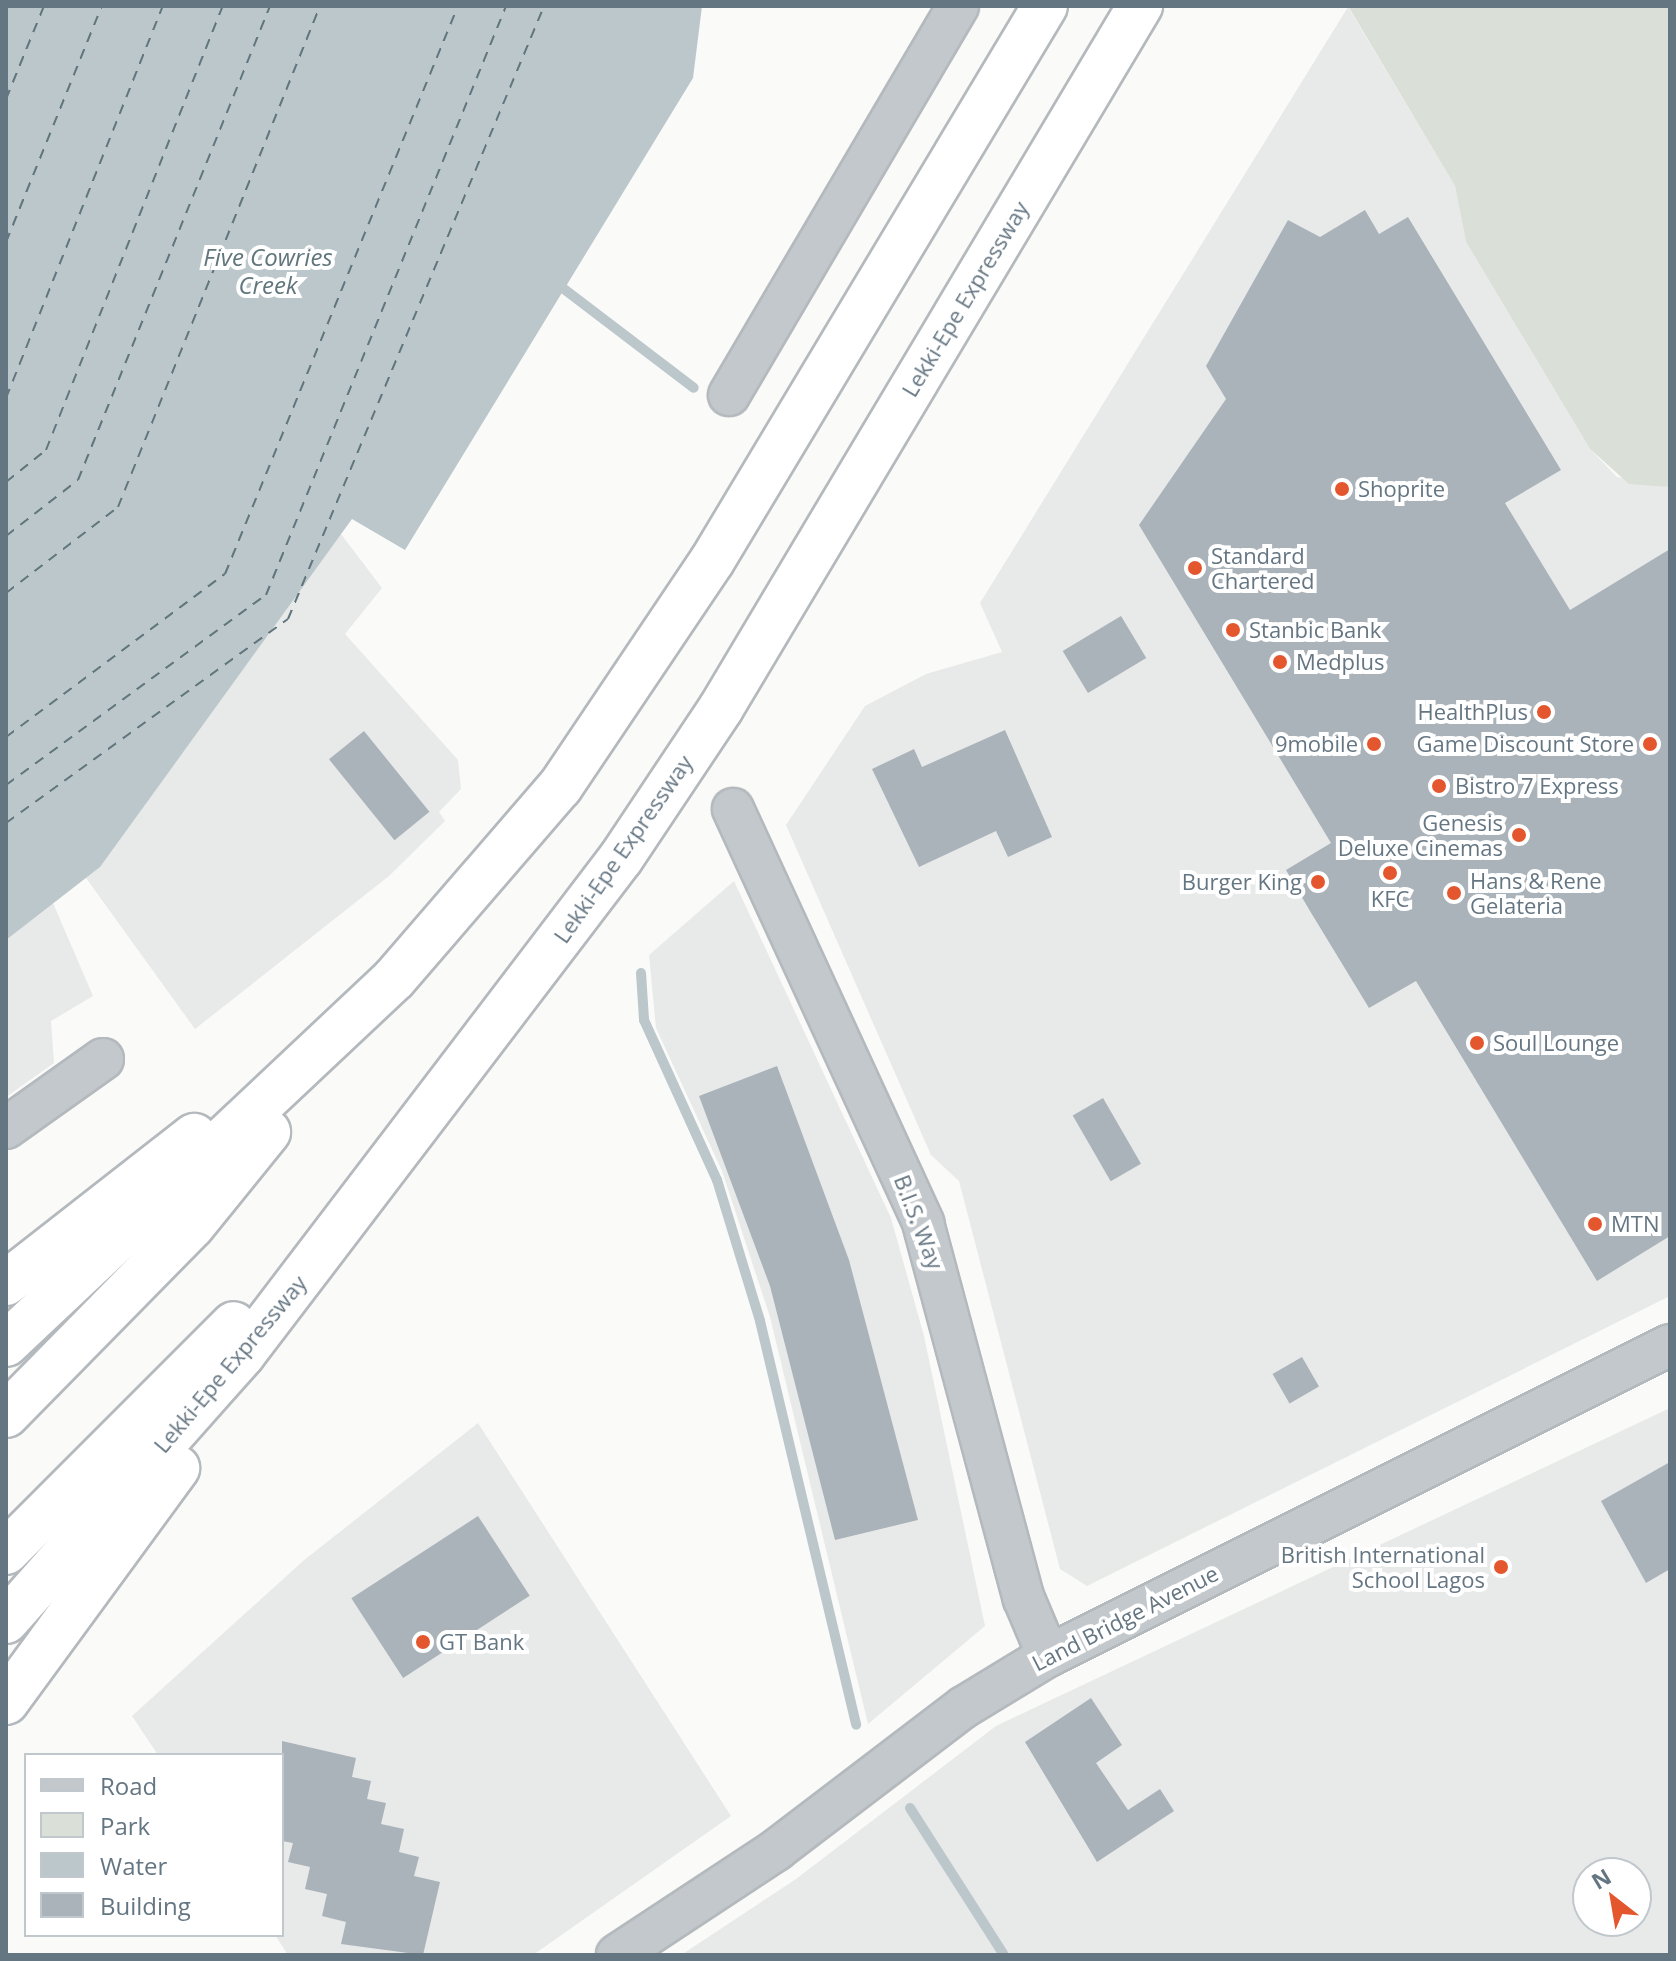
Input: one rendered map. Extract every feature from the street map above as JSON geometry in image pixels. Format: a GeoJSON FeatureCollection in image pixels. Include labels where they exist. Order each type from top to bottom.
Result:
{"type":"FeatureCollection","features":[{"type":"Feature","properties":{"kind":"highway"},"geometry":{"type":"LineString","coordinates":[[6,1415],[192,1226],[394,979],[501,860],[620,704],[1045,6]]}},
{"type":"Feature","properties":{"kind":"highway","name":"Lekki-Epe Expressway"},"geometry":{"type":"LineString","coordinates":[[6,1621],[243,1354],[383,1175],[621,858],[721,708],[1140,6]]}},
{"type":"Feature","properties":{"kind":"highway"},"geometry":{"type":"LineString","coordinates":[[6,1283],[394,979]]}},
{"type":"Feature","properties":{"kind":"highway"},"geometry":{"type":"LineString","coordinates":[[6,1344],[394,979]]}},
{"type":"Feature","properties":{"kind":"highway"},"geometry":{"type":"LineString","coordinates":[[6,1552],[21,1523],[383,1175]]}},
{"type":"Feature","properties":{"kind":"highway"},"geometry":{"type":"LineString","coordinates":[[6,1702],[346,1236],[383,1175]]}},
{"type":"Feature","properties":{"kind":"street"},"geometry":{"type":"LineString","coordinates":[[729,395],[958,6]]}},
{"type":"Feature","properties":{"kind":"street","name":"B.I.S. Way"},"geometry":{"type":"LineString","coordinates":[[733,809],[923,1223],[1024,1599],[1048,1656]]}},
{"type":"Feature","properties":{"kind":"street"},"geometry":{"type":"LineString","coordinates":[[6,1128],[103,1059]]}},
{"type":"Feature","properties":{"kind":"street","name":"Land Bridge Avenue"},"geometry":{"type":"LineString","coordinates":[[617,1955],[765,1857],[964,1707],[1048,1656],[1670,1345]]}},
{"type":"Feature","properties":{"kind":"shaded area"},"geometry":{"type":"Polygon","coordinates":[[[1348,7],[1455,186],[1466,242],[1590,449],[1617,477],[1670,487],[1670,1296],[1087,1586],[1060,1569],[959,1181],[931,1155],[786,825],[865,706],[926,674],[1002,652],[980,603],[1348,7]]]}},
{"type":"Feature","properties":{"kind":"shaded area"},"geometry":{"type":"Polygon","coordinates":[[[341,534],[382,588],[345,634],[458,760],[461,789],[439,812],[445,821],[389,876],[195,1029],[86,878],[341,534]]]}},
{"type":"Feature","properties":{"kind":"shaded area"},"geometry":{"type":"Polygon","coordinates":[[[734,881],[891,1218],[924,1336],[985,1626],[868,1724],[770,1317],[722,1171],[656,1028],[649,955],[734,881]]]}},
{"type":"Feature","properties":{"kind":"shaded area"},"geometry":{"type":"Polygon","coordinates":[[[53,903],[93,996],[51,1021],[54,1063],[6,1097],[6,940],[53,903]]]}},
{"type":"Feature","properties":{"kind":"shaded area","name":"British International School Lagos"},"geometry":{"type":"Polygon","coordinates":[[[1670,1408],[1670,1955],[681,1955],[796,1879],[996,1726],[1670,1408]]]}},
{"type":"Feature","properties":{"kind":"shaded area"},"geometry":{"type":"Polygon","coordinates":[[[478,1423],[731,1816],[533,1955],[288,1955],[276,1937],[284,1937],[284,1753],[157,1753],[132,1716],[303,1561],[478,1423]]]}},
{"type":"Feature","properties":{"kind":"green space"},"geometry":{"type":"Polygon","coordinates":[[[1348,6],[1670,6],[1670,487],[1629,484],[1590,449],[1466,242],[1455,186],[1348,6]]]}},
{"type":"Feature","properties":{"kind":"water","name":"Five Cowries Creek"},"geometry":{"type":"Polygon","coordinates":[[[6,6],[702,6],[693,78],[405,550],[352,519],[100,867],[6,940],[6,6]]]}},
{"type":"Feature","properties":{"kind":"building"},"geometry":{"type":"Polygon","coordinates":[[[1365,210],[1379,234],[1408,217],[1561,470],[1505,503],[1570,610],[1670,549],[1670,1236],[1597,1281],[1416,981],[1369,1008],[1310,911],[1286,870],[1331,843],[1139,525],[1226,399],[1206,366],[1288,220],[1320,237],[1365,210]]]}},
{"type":"Feature","properties":{"kind":"building"},"geometry":{"type":"Polygon","coordinates":[[[1121,616],[1146,658],[1088,693],[1063,651],[1121,616]]]}},
{"type":"Feature","properties":{"kind":"building"},"geometry":{"type":"Polygon","coordinates":[[[1005,730],[1052,837],[1008,857],[996,831],[919,867],[872,769],[914,749],[922,767],[1005,730]]]}},
{"type":"Feature","properties":{"kind":"building"},"geometry":{"type":"Polygon","coordinates":[[[364,731],[429,812],[394,840],[329,759],[364,731]]]}},
{"type":"Feature","properties":{"kind":"building"},"geometry":{"type":"Polygon","coordinates":[[[777,1066],[849,1260],[918,1520],[835,1540],[770,1286],[699,1096],[777,1066]]]}},
{"type":"Feature","properties":{"kind":"building"},"geometry":{"type":"Polygon","coordinates":[[[1103,1098],[1141,1164],[1111,1181],[1073,1116],[1103,1098]]]}},
{"type":"Feature","properties":{"kind":"building"},"geometry":{"type":"Polygon","coordinates":[[[1302,1357],[1319,1386],[1290,1403],[1273,1374],[1302,1357]]]}},
{"type":"Feature","properties":{"kind":"building"},"geometry":{"type":"Polygon","coordinates":[[[1670,1462],[1670,1569],[1646,1583],[1601,1501],[1670,1462]]]}},
{"type":"Feature","properties":{"kind":"building","name":"GT Bank"},"geometry":{"type":"Polygon","coordinates":[[[478,1516],[530,1596],[403,1678],[351,1598],[478,1516]]]}},
{"type":"Feature","properties":{"kind":"building"},"geometry":{"type":"Polygon","coordinates":[[[1091,1698],[1122,1745],[1096,1763],[1128,1810],[1160,1789],[1174,1811],[1097,1862],[1025,1742],[1091,1698]]]}},
{"type":"Feature","properties":{"kind":"building"},"geometry":{"type":"Polygon","coordinates":[[[282,1741],[356,1758],[352,1777],[371,1781],[367,1799],[386,1803],[381,1824],[404,1829],[399,1852],[419,1857],[414,1876],[440,1882],[423,1955],[341,1944],[346,1922],[322,1916],[327,1894],[305,1889],[310,1867],[288,1862],[293,1843],[284,1841],[282,1741]]]}},
{"type":"Feature","properties":{"kind":"waterway"},"geometry":{"type":"LineString","coordinates":[[564,289],[694,388]]}},
{"type":"Feature","properties":{"kind":"waterway"},"geometry":{"type":"LineString","coordinates":[[641,973],[644,1020],[717,1180],[760,1321],[856,1725]]}},
{"type":"Feature","properties":{"kind":"waterway"},"geometry":{"type":"LineString","coordinates":[[910,1808],[1004,1955]]}},
{"type":"Feature","properties":{"kind":"ferry route"},"geometry":{"type":"LineString","coordinates":[[6,99],[44,6]]}},
{"type":"Feature","properties":{"kind":"ferry route"},"geometry":{"type":"LineString","coordinates":[[6,242],[102,6]]}},
{"type":"Feature","properties":{"kind":"ferry route"},"geometry":{"type":"LineString","coordinates":[[6,398],[163,6]]}},
{"type":"Feature","properties":{"kind":"ferry route"},"geometry":{"type":"LineString","coordinates":[[6,482],[46,450],[223,6]]}},
{"type":"Feature","properties":{"kind":"ferry route"},"geometry":{"type":"LineString","coordinates":[[6,536],[78,480],[270,6]]}},
{"type":"Feature","properties":{"kind":"ferry route"},"geometry":{"type":"LineString","coordinates":[[6,593],[118,507],[320,6]]}},
{"type":"Feature","properties":{"kind":"ferry route"},"geometry":{"type":"LineString","coordinates":[[6,737],[225,574],[458,6]]}},
{"type":"Feature","properties":{"kind":"ferry route"},"geometry":{"type":"LineString","coordinates":[[6,785],[266,595],[506,6]]}},
{"type":"Feature","properties":{"kind":"ferry route"},"geometry":{"type":"LineString","coordinates":[[6,823],[288,619],[544,6]]}},
{"type":"Feature","properties":{"kind":"place","name":"Shoprite"},"geometry":{"type":"Point","coordinates":[1342,489]}},
{"type":"Feature","properties":{"kind":"place","name":"Standard Chartered"},"geometry":{"type":"Point","coordinates":[1195,568]}},
{"type":"Feature","properties":{"kind":"place","name":"Stanbic Bank"},"geometry":{"type":"Point","coordinates":[1233,630]}},
{"type":"Feature","properties":{"kind":"place","name":"Medplus"},"geometry":{"type":"Point","coordinates":[1280,662]}},
{"type":"Feature","properties":{"kind":"place","name":"HealthPlus"},"geometry":{"type":"Point","coordinates":[1544,712]}},
{"type":"Feature","properties":{"kind":"place","name":"9mobile"},"geometry":{"type":"Point","coordinates":[1374,744]}},
{"type":"Feature","properties":{"kind":"place","name":"Game Discount Store"},"geometry":{"type":"Point","coordinates":[1650,744]}},
{"type":"Feature","properties":{"kind":"place","name":"Bistro 7 Express"},"geometry":{"type":"Point","coordinates":[1439,786]}},
{"type":"Feature","properties":{"kind":"place","name":"Genesis Deluxe Cinemas"},"geometry":{"type":"Point","coordinates":[1519,835]}},
{"type":"Feature","properties":{"kind":"place","name":"KFC"},"geometry":{"type":"Point","coordinates":[1390,873]}},
{"type":"Feature","properties":{"kind":"place","name":"Burger King"},"geometry":{"type":"Point","coordinates":[1318,882]}},
{"type":"Feature","properties":{"kind":"place","name":"Hans & Rene Gelateria"},"geometry":{"type":"Point","coordinates":[1454,893]}},
{"type":"Feature","properties":{"kind":"place","name":"Soul Lounge"},"geometry":{"type":"Point","coordinates":[1477,1043]}},
{"type":"Feature","properties":{"kind":"place","name":"MTN"},"geometry":{"type":"Point","coordinates":[1595,1224]}},
{"type":"Feature","properties":{"kind":"place","name":"British International School Lagos"},"geometry":{"type":"Point","coordinates":[1501,1567]}},
{"type":"Feature","properties":{"kind":"place","name":"GT Bank"},"geometry":{"type":"Point","coordinates":[423,1642]}}]}
